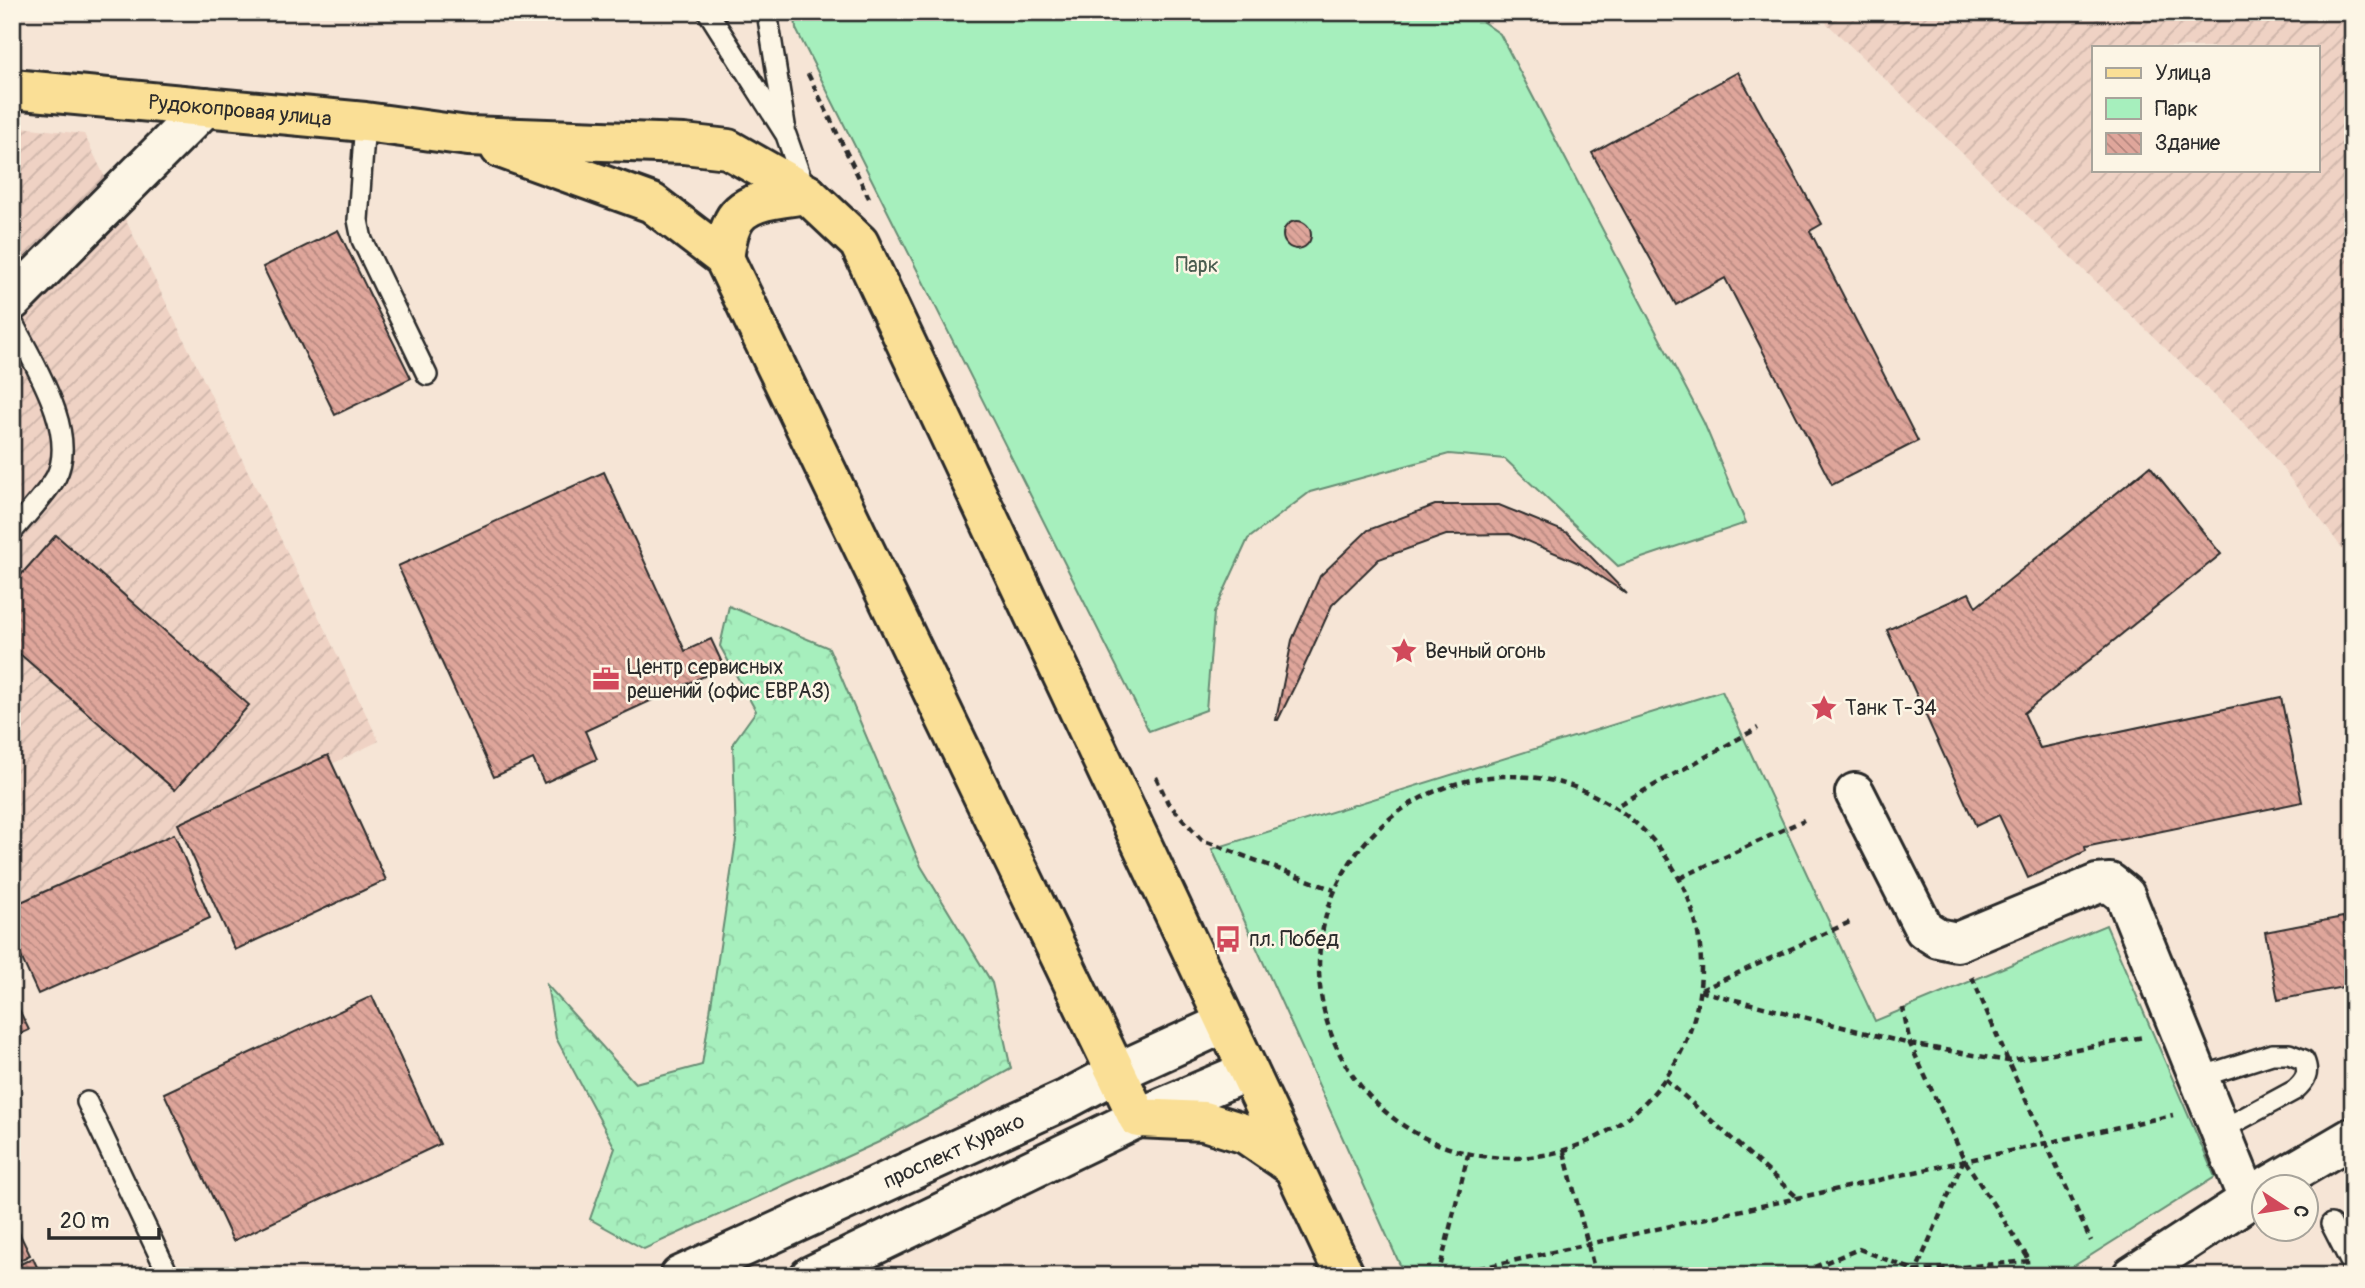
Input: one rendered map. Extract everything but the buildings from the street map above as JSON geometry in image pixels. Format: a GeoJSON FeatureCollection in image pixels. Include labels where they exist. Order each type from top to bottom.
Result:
{"type":"FeatureCollection","features":[{"type":"Feature","properties":{"kind":"main road","name":"Рудокопровая улица"},"geometry":{"type":"LineString","coordinates":[[12,89],[365,122],[468,136]]}},
{"type":"Feature","properties":{"kind":"main road"},"geometry":{"type":"LineString","coordinates":[[468,136],[684,144],[728,149],[807,194],[859,243],[1345,1276]]}},
{"type":"Feature","properties":{"kind":"main road"},"geometry":{"type":"LineString","coordinates":[[468,136],[652,203],[724,258],[1138,1118],[1204,1121],[1246,1134],[1296,1168]]}},
{"type":"Feature","properties":{"kind":"main road"},"geometry":{"type":"LineString","coordinates":[[724,258],[732,223],[740,212],[757,202],[807,194]]}},
{"type":"Feature","properties":{"kind":"street"},"geometry":{"type":"LineString","coordinates":[[12,301],[205,107]]}},
{"type":"Feature","properties":{"kind":"street"},"geometry":{"type":"LineString","coordinates":[[1855,793],[1924,929],[1938,938],[1957,942],[2097,884],[2110,883],[2125,895],[2210,1104],[2250,1174]]}},
{"type":"Feature","properties":{"kind":"street","name":"проспект Курако"},"geometry":{"type":"LineString","coordinates":[[680,1276],[1054,1105],[1225,1023]]}},
{"type":"Feature","properties":{"kind":"street"},"geometry":{"type":"LineString","coordinates":[[810,1276],[1138,1118],[1248,1071]]}},
{"type":"Feature","properties":{"kind":"street"},"geometry":{"type":"LineString","coordinates":[[2294,1172],[2353,1137]]}},
{"type":"Feature","properties":{"kind":"street"},"geometry":{"type":"LineString","coordinates":[[2143,1273],[2250,1199]]}},
{"type":"Feature","properties":{"kind":"lane"},"geometry":{"type":"LineString","coordinates":[[708,12],[786,135]]}},
{"type":"Feature","properties":{"kind":"lane"},"geometry":{"type":"LineString","coordinates":[[767,12],[786,135],[807,194]]}},
{"type":"Feature","properties":{"kind":"lane"},"geometry":{"type":"LineString","coordinates":[[365,122],[358,220],[362,240],[427,375]]}},
{"type":"Feature","properties":{"kind":"lane"},"geometry":{"type":"LineString","coordinates":[[12,321],[55,408],[63,447],[57,476],[12,532]]}},
{"type":"Feature","properties":{"kind":"lane"},"geometry":{"type":"LineString","coordinates":[[87,1102],[169,1276]]}},
{"type":"Feature","properties":{"kind":"lane"},"geometry":{"type":"LineString","coordinates":[[2332,1224],[2353,1267]]}},
{"type":"Feature","properties":{"kind":"path"},"geometry":{"type":"LineString","coordinates":[[803,65],[871,203]]}},
{"type":"Feature","properties":{"kind":"path"},"geometry":{"type":"LineString","coordinates":[[1620,804],[1758,728]]}},
{"type":"Feature","properties":{"kind":"path"},"geometry":{"type":"LineString","coordinates":[[1150,765],[1168,803],[1202,840],[1334,890]]}},
{"type":"Feature","properties":{"kind":"path"},"geometry":{"type":"LineString","coordinates":[[1523,775],[1580,788],[1620,804],[1658,845],[1680,878],[1694,914],[1701,952],[1700,991],[1691,1032],[1665,1079],[1644,1104],[1609,1132],[1564,1152],[1502,1159],[1468,1155],[1416,1135],[1371,1100],[1339,1055],[1321,1001],[1319,945],[1334,890],[1365,841],[1410,803],[1464,780],[1523,775]]}},
{"type":"Feature","properties":{"kind":"path"},"geometry":{"type":"LineString","coordinates":[[1680,878],[1804,820]]}},
{"type":"Feature","properties":{"kind":"path"},"geometry":{"type":"LineString","coordinates":[[1700,991],[1850,922]]}},
{"type":"Feature","properties":{"kind":"path"},"geometry":{"type":"LineString","coordinates":[[1957,942],[2008,1061],[2091,1241]]}},
{"type":"Feature","properties":{"kind":"path"},"geometry":{"type":"LineString","coordinates":[[1700,991],[1910,1044],[2008,1061],[2181,1030]]}},
{"type":"Feature","properties":{"kind":"path"},"geometry":{"type":"LineString","coordinates":[[1792,1276],[1859,1249],[1915,1273],[2030,1261],[1964,1159],[1910,1044],[1903,1008]]}},
{"type":"Feature","properties":{"kind":"path"},"geometry":{"type":"LineString","coordinates":[[1665,1079],[1797,1197]]}},
{"type":"Feature","properties":{"kind":"path"},"geometry":{"type":"LineString","coordinates":[[1444,1276],[2046,1143],[2210,1104]]}},
{"type":"Feature","properties":{"kind":"path"},"geometry":{"type":"LineString","coordinates":[[1564,1152],[1596,1276]]}},
{"type":"Feature","properties":{"kind":"path"},"geometry":{"type":"LineString","coordinates":[[1438,1276],[1468,1155]]}},
{"type":"Feature","properties":{"kind":"path"},"geometry":{"type":"LineString","coordinates":[[1915,1273],[1964,1159]]}},
{"type":"Feature","properties":{"kind":"shaded area"},"geometry":{"type":"Polygon","coordinates":[[[1815,12],[2353,12],[2353,563],[2262,441],[1815,12]]]}},
{"type":"Feature","properties":{"kind":"shaded area"},"geometry":{"type":"Polygon","coordinates":[[[12,126],[84,134],[379,741],[12,920],[12,126]]]}},
{"type":"Feature","properties":{"kind":"green space","name":"Парк"},"geometry":{"type":"Polygon","coordinates":[[[795,12],[1469,12],[1500,34],[1704,423],[1746,523],[1618,566],[1505,459],[1449,454],[1310,492],[1248,539],[1214,613],[1206,710],[1149,731],[796,29],[795,12]]]}},
{"type":"Feature","properties":{"kind":"green space"},"geometry":{"type":"Polygon","coordinates":[[[729,606],[829,648],[921,866],[992,983],[1011,1069],[879,1142],[644,1249],[590,1219],[615,1148],[556,1038],[547,985],[635,1083],[702,1065],[736,840],[733,743],[756,711],[720,646],[729,606]]]}},
{"type":"Feature","properties":{"kind":"green space"},"geometry":{"type":"Polygon","coordinates":[[[1722,691],[1875,1021],[2106,925],[2215,1177],[2058,1276],[1405,1276],[1212,849],[1722,691]]]}},
{"type":"Feature","properties":{"kind":"place","name":"Вечный огонь"},"geometry":{"type":"Point","coordinates":[1404,651]}},
{"type":"Feature","properties":{"kind":"place","name":"Центр сервисных решений (офис ЕВРАЗ)"},"geometry":{"type":"Point","coordinates":[606,679]}},
{"type":"Feature","properties":{"kind":"place","name":"Танк Т-34"},"geometry":{"type":"Point","coordinates":[1824,708]}},
{"type":"Feature","properties":{"kind":"place","name":"пл. Побед"},"geometry":{"type":"Point","coordinates":[1228,939]}}]}
